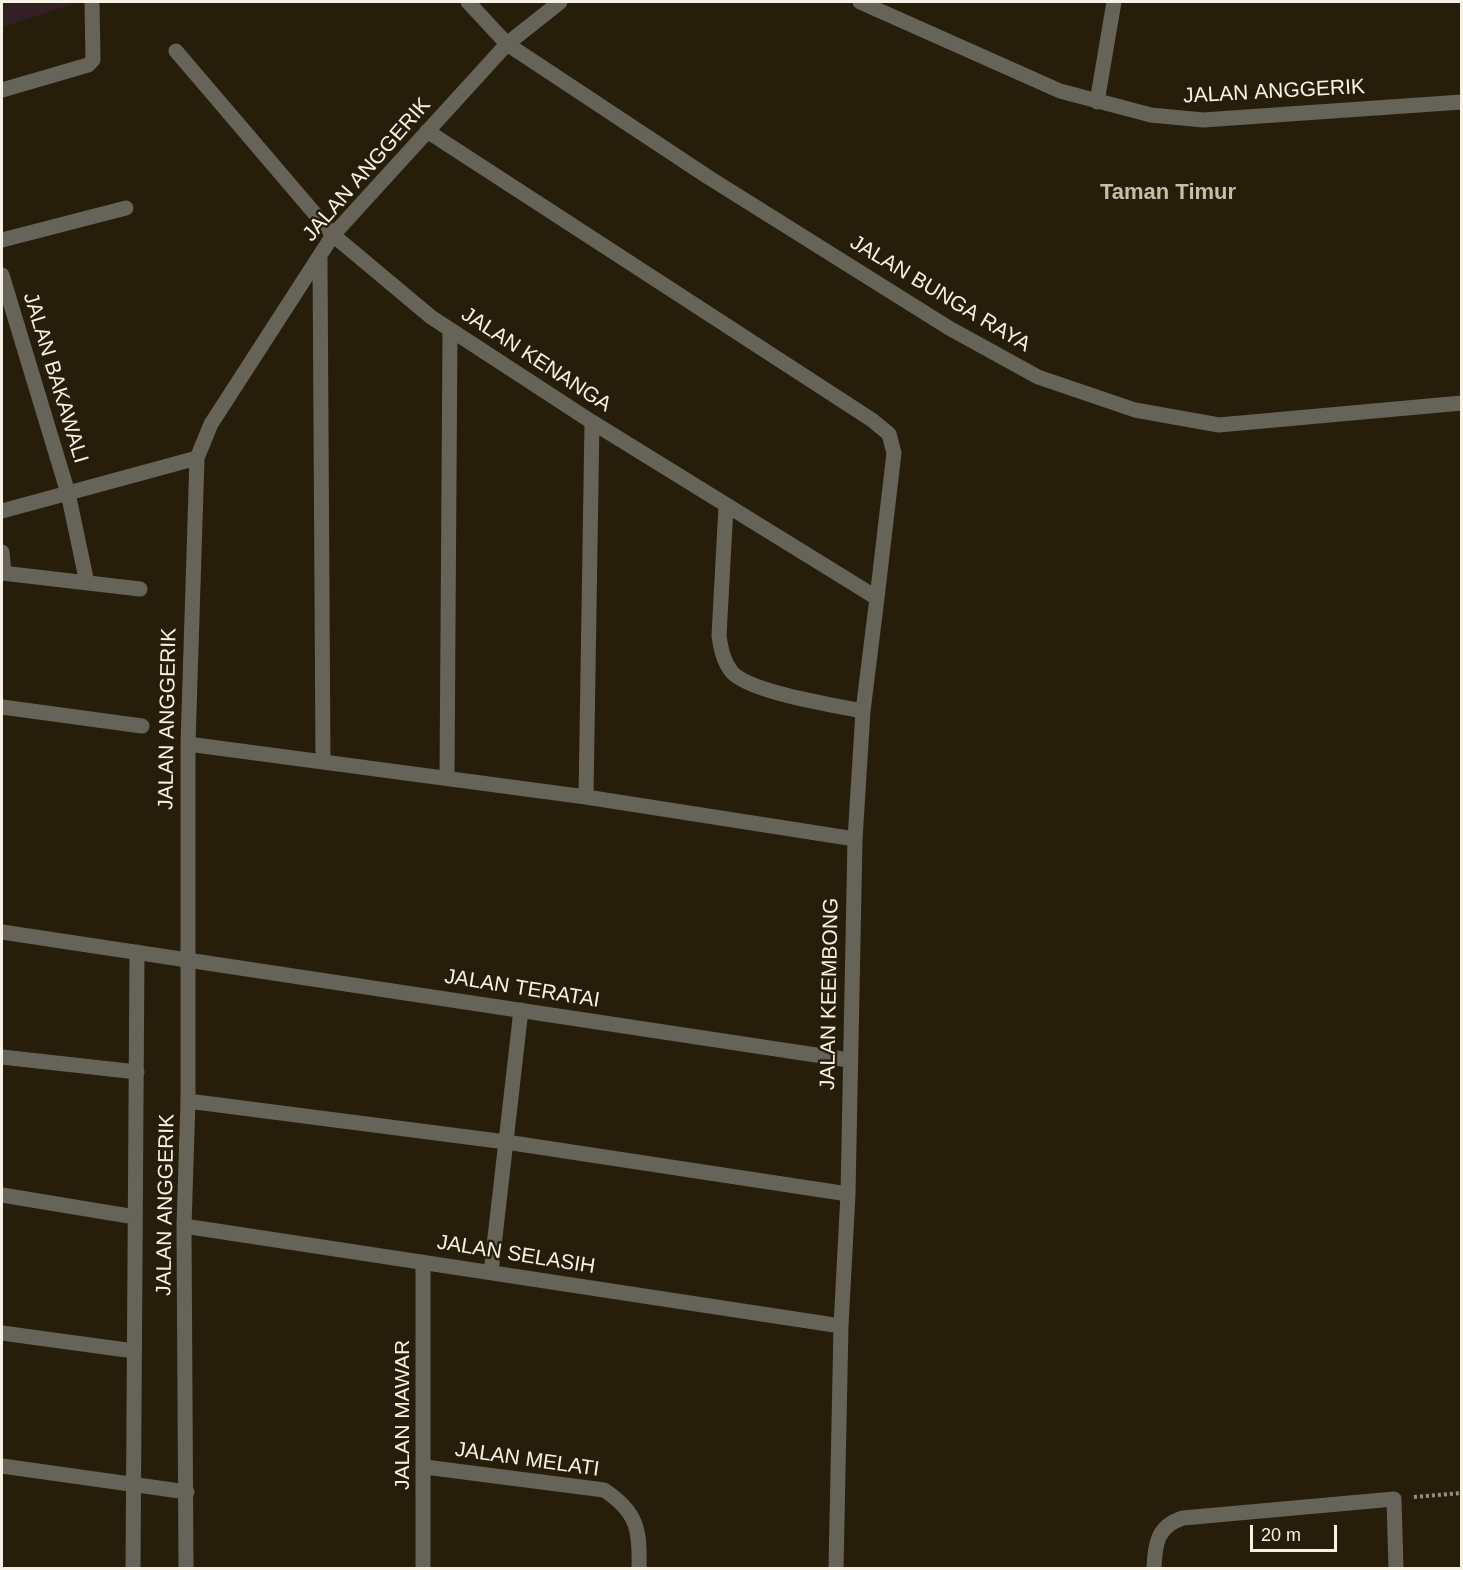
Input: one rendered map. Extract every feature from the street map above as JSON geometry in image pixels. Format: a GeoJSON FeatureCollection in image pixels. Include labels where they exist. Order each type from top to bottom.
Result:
{"type":"FeatureCollection","features":[{"type":"Feature","properties":{"kind":"street"},"geometry":{"type":"LineString","coordinates":[[2,90],[88,65],[93,60],[94,54],[92,2]]}},
{"type":"Feature","properties":{"kind":"street","name":"JALAN BUNGA RAYA"},"geometry":{"type":"LineString","coordinates":[[468,2],[507,44],[708,177],[949,328],[1038,377],[1135,410],[1219,425],[1461,403]]}},
{"type":"Feature","properties":{"kind":"street","name":"JALAN ANGGERIK"},"geometry":{"type":"LineString","coordinates":[[186,1569],[184,1226],[188,1101],[188,744],[197,458],[211,424],[333,235],[507,44],[560,2]]}},
{"type":"Feature","properties":{"kind":"street","name":"JALAN ANGGERIK"},"geometry":{"type":"LineString","coordinates":[[860,2],[1017,74],[1060,91],[1151,116],[1203,120],[1461,102]]}},
{"type":"Feature","properties":{"kind":"street"},"geometry":{"type":"LineString","coordinates":[[1097,102],[1113,2]]}},
{"type":"Feature","properties":{"kind":"street","name":"JALAN KENANGA"},"geometry":{"type":"LineString","coordinates":[[176,51],[333,235],[450,331],[726,506]]}},
{"type":"Feature","properties":{"kind":"street","name":"JALAN KEEMBONG"},"geometry":{"type":"LineString","coordinates":[[427,131],[872,420],[889,434],[894,453],[863,711],[855,839],[848,1194],[841,1326],[836,1569]]}},
{"type":"Feature","properties":{"kind":"street"},"geometry":{"type":"LineString","coordinates":[[2,240],[126,208]]}},
{"type":"Feature","properties":{"kind":"street"},"geometry":{"type":"LineString","coordinates":[[320,257],[323,762]]}},
{"type":"Feature","properties":{"kind":"street","name":"JALAN BAKAWALI"},"geometry":{"type":"LineString","coordinates":[[2,275],[68,493],[87,583]]}},
{"type":"Feature","properties":{"kind":"street"},"geometry":{"type":"LineString","coordinates":[[447,778],[450,331]]}},
{"type":"Feature","properties":{"kind":"street"},"geometry":{"type":"LineString","coordinates":[[586,797],[592,422]]}},
{"type":"Feature","properties":{"kind":"street"},"geometry":{"type":"LineString","coordinates":[[2,511],[197,458]]}},
{"type":"Feature","properties":{"kind":"street"},"geometry":{"type":"LineString","coordinates":[[863,711],[772,692],[732,672],[721,654],[719,636],[726,506],[877,598]]}},
{"type":"Feature","properties":{"kind":"street"},"geometry":{"type":"LineString","coordinates":[[2,552],[3,573],[140,589]]}},
{"type":"Feature","properties":{"kind":"street"},"geometry":{"type":"LineString","coordinates":[[2,707],[142,726]]}},
{"type":"Feature","properties":{"kind":"street"},"geometry":{"type":"LineString","coordinates":[[188,744],[586,797],[855,839]]}},
{"type":"Feature","properties":{"kind":"street","name":"JALAN TERATAI"},"geometry":{"type":"LineString","coordinates":[[2,932],[189,958],[849,1060]]}},
{"type":"Feature","properties":{"kind":"street","name":"JALAN ANGGERIK"},"geometry":{"type":"LineString","coordinates":[[132,1569],[137,952]]}},
{"type":"Feature","properties":{"kind":"street"},"geometry":{"type":"LineString","coordinates":[[490,1272],[521,1010]]}},
{"type":"Feature","properties":{"kind":"street"},"geometry":{"type":"LineString","coordinates":[[2,1057],[136,1072]]}},
{"type":"Feature","properties":{"kind":"street"},"geometry":{"type":"LineString","coordinates":[[188,1101],[506,1142],[848,1194]]}},
{"type":"Feature","properties":{"kind":"street"},"geometry":{"type":"LineString","coordinates":[[2,1195],[135,1217]]}},
{"type":"Feature","properties":{"kind":"street","name":"JALAN SELASIH"},"geometry":{"type":"LineString","coordinates":[[184,1226],[841,1326]]}},
{"type":"Feature","properties":{"kind":"street","name":"JALAN MAWAR"},"geometry":{"type":"LineString","coordinates":[[423,1262],[425,1467],[423,1569]]}},
{"type":"Feature","properties":{"kind":"street"},"geometry":{"type":"LineString","coordinates":[[2,1333],[134,1351]]}},
{"type":"Feature","properties":{"kind":"street"},"geometry":{"type":"LineString","coordinates":[[2,1466],[187,1492]]}},
{"type":"Feature","properties":{"kind":"street","name":"JALAN MELATI"},"geometry":{"type":"LineString","coordinates":[[425,1467],[604,1490],[619,1500],[631,1513],[638,1529],[639,1569]]}},
{"type":"Feature","properties":{"kind":"street"},"geometry":{"type":"LineString","coordinates":[[1154,1569],[1158,1537],[1164,1528],[1183,1518],[1394,1499],[1396,1569]]}},
{"type":"Feature","properties":{"kind":"path"},"geometry":{"type":"LineString","coordinates":[[1394,1499],[1461,1493]]}},
{"type":"Feature","properties":{"kind":"shaded area"},"geometry":{"type":"Polygon","coordinates":[[[2,2],[80,2],[2,27],[2,2]]]}},
{"type":"Feature","properties":{"kind":"district","name":"Taman Timur"},"geometry":{"type":"Point","coordinates":[1168,193]}}]}
